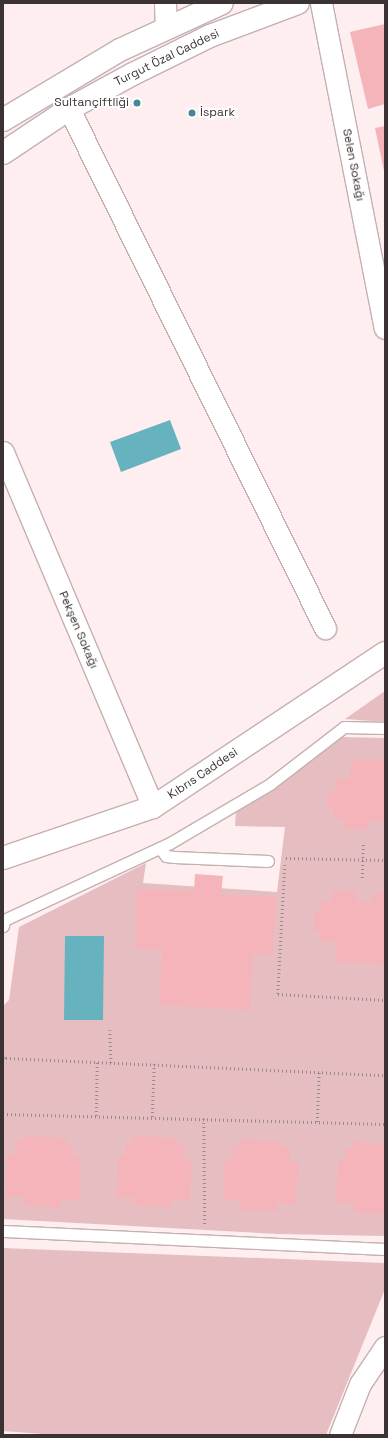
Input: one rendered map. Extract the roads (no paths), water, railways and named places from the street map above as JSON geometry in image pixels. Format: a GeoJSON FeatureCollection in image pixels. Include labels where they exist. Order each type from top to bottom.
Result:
{"type":"FeatureCollection","features":[{"type":"Feature","properties":{"kind":"main road"},"geometry":{"type":"LineString","coordinates":[[3,120],[120,50],[222,3]]}},
{"type":"Feature","properties":{"kind":"main road","name":"Turgut Özal Caddesi"},"geometry":{"type":"LineString","coordinates":[[3,153],[69,109],[210,36],[298,3]]}},
{"type":"Feature","properties":{"kind":"main road","name":"Kıbrıs Caddesi"},"geometry":{"type":"LineString","coordinates":[[3,858],[153,808],[385,654]]}},
{"type":"Feature","properties":{"kind":"street"},"geometry":{"type":"LineString","coordinates":[[166,3],[166,28]]}},
{"type":"Feature","properties":{"kind":"street","name":"Selen Sokağı"},"geometry":{"type":"LineString","coordinates":[[321,3],[385,328]]}},
{"type":"Feature","properties":{"kind":"street"},"geometry":{"type":"LineString","coordinates":[[69,109],[324,628]]}},
{"type":"Feature","properties":{"kind":"street","name":"Pekşen Sokağı"},"geometry":{"type":"LineString","coordinates":[[3,452],[153,808]]}},
{"type":"Feature","properties":{"kind":"street"},"geometry":{"type":"LineString","coordinates":[[340,1435],[360,1384],[385,1347]]}},
{"type":"Feature","properties":{"kind":"lane"},"geometry":{"type":"LineString","coordinates":[[3,926],[4,920],[160,848],[270,784],[344,727],[385,728]]}},
{"type":"Feature","properties":{"kind":"lane"},"geometry":{"type":"LineString","coordinates":[[160,848],[166,856],[268,862]]}},
{"type":"Feature","properties":{"kind":"lane"},"geometry":{"type":"LineString","coordinates":[[3,1231],[385,1250]]}},
{"type":"Feature","properties":{"kind":"water"},"geometry":{"type":"Polygon","coordinates":[[[170,420],[181,449],[121,472],[110,442],[170,420]]]}},
{"type":"Feature","properties":{"kind":"water"},"geometry":{"type":"Polygon","coordinates":[[[65,936],[104,936],[103,1020],[64,1020],[65,936]]]}},
{"type":"Feature","properties":{"kind":"place","name":"Sultançiftliği"},"geometry":{"type":"Point","coordinates":[137,103]}},
{"type":"Feature","properties":{"kind":"place","name":"İspark"},"geometry":{"type":"Point","coordinates":[192,113]}}]}
